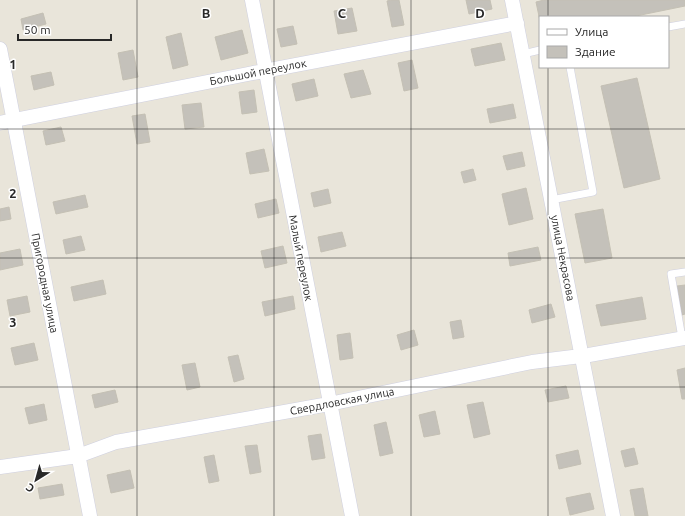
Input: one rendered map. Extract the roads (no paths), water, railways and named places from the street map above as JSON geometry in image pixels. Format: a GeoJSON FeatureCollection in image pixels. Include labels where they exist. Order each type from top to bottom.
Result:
{"type":"FeatureCollection","features":[{"type":"Feature","properties":{"kind":"street","name":"Малый переулок"},"geometry":{"type":"LineString","coordinates":[[252,0],[329,404],[352,516]]}},
{"type":"Feature","properties":{"kind":"street","name":"улица Некрасова"},"geometry":{"type":"LineString","coordinates":[[512,0],[613,516]]}},
{"type":"Feature","properties":{"kind":"street","name":"Большой переулок"},"geometry":{"type":"LineString","coordinates":[[7,121],[517,23]]}},
{"type":"Feature","properties":{"kind":"street","name":"Пригородная улица"},"geometry":{"type":"LineString","coordinates":[[0,49],[7,121],[90,516]]}},
{"type":"Feature","properties":{"kind":"street","name":"Свердловская улица"},"geometry":{"type":"LineString","coordinates":[[0,467],[78,456],[116,442],[329,404],[532,362],[582,356],[684,338]]}},
{"type":"Feature","properties":{"kind":"lane"},"geometry":{"type":"LineString","coordinates":[[669,27],[685,24]]}},
{"type":"Feature","properties":{"kind":"lane"},"geometry":{"type":"LineString","coordinates":[[523,54],[539,50]]}},
{"type":"Feature","properties":{"kind":"lane"},"geometry":{"type":"LineString","coordinates":[[551,200],[593,192],[570,68]]}},
{"type":"Feature","properties":{"kind":"lane"},"geometry":{"type":"LineString","coordinates":[[684,338],[671,274],[685,272]]}}]}
